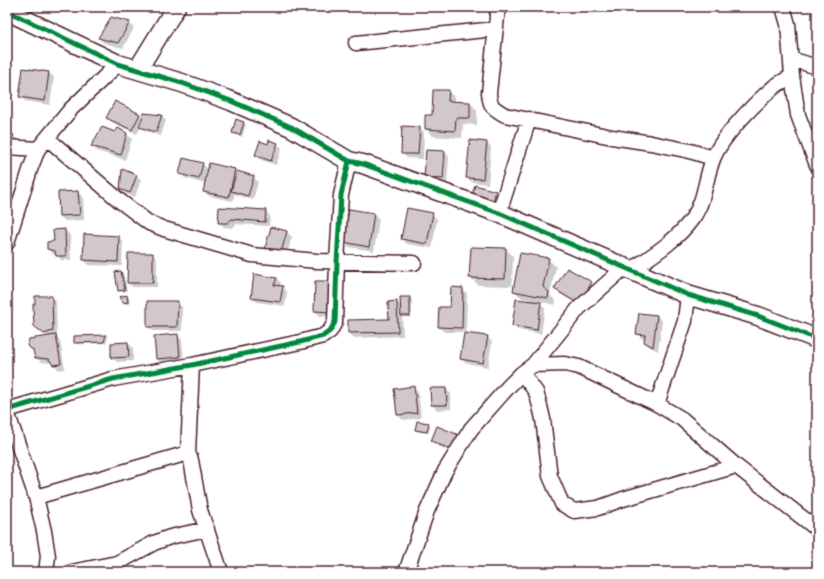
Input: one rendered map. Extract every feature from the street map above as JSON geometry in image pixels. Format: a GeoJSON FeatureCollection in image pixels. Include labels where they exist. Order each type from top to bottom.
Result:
{"type":"FeatureCollection","features":[{"type":"Feature","properties":{"kind":"street"},"geometry":{"type":"LineString","coordinates":[[138,69],[176,7]]}},
{"type":"Feature","properties":{"kind":"street"},"geometry":{"type":"LineString","coordinates":[[498,7],[489,93],[490,103],[494,108],[505,115],[612,137],[659,144],[713,158]]}},
{"type":"Feature","properties":{"kind":"street"},"geometry":{"type":"LineString","coordinates":[[783,7],[788,24],[792,76],[798,115],[817,165]]}},
{"type":"Feature","properties":{"kind":"street"},"geometry":{"type":"LineString","coordinates":[[788,24],[794,7]]}},
{"type":"Feature","properties":{"kind":"street"},"geometry":{"type":"LineString","coordinates":[[7,11],[118,64],[182,83],[231,101],[291,127],[349,161],[363,164],[499,212],[688,295],[758,316],[817,338]]}},
{"type":"Feature","properties":{"kind":"street"},"geometry":{"type":"LineString","coordinates":[[356,43],[496,29]]}},
{"type":"Feature","properties":{"kind":"street"},"geometry":{"type":"LineString","coordinates":[[791,59],[817,67]]}},
{"type":"Feature","properties":{"kind":"street"},"geometry":{"type":"LineString","coordinates":[[7,243],[38,149],[71,109],[118,64]]}},
{"type":"Feature","properties":{"kind":"street"},"geometry":{"type":"LineString","coordinates":[[406,572],[427,511],[445,471],[471,429],[528,369],[579,308],[628,268],[668,245],[683,230],[693,218],[700,204],[713,158],[725,140],[744,117],[775,86],[792,76]]}},
{"type":"Feature","properties":{"kind":"street"},"geometry":{"type":"LineString","coordinates":[[499,212],[529,119]]}},
{"type":"Feature","properties":{"kind":"street"},"geometry":{"type":"LineString","coordinates":[[47,138],[120,201],[149,223],[182,236],[252,255],[337,262],[414,263]]}},
{"type":"Feature","properties":{"kind":"street"},"geometry":{"type":"LineString","coordinates":[[7,147],[38,149]]}},
{"type":"Feature","properties":{"kind":"street"},"geometry":{"type":"LineString","coordinates":[[46,572],[48,556],[36,497],[7,411],[113,379],[192,365],[317,338],[330,331],[335,322],[341,195],[349,161]]}},
{"type":"Feature","properties":{"kind":"street"},"geometry":{"type":"LineString","coordinates":[[657,404],[685,321],[688,295]]}},
{"type":"Feature","properties":{"kind":"street"},"geometry":{"type":"LineString","coordinates":[[528,369],[565,364],[579,368],[657,404],[682,420],[736,466],[817,530]]}},
{"type":"Feature","properties":{"kind":"street"},"geometry":{"type":"LineString","coordinates":[[192,365],[188,453],[191,460],[200,510],[221,572]]}},
{"type":"Feature","properties":{"kind":"street"},"geometry":{"type":"LineString","coordinates":[[528,369],[543,419],[550,476],[562,504],[574,511],[598,508],[623,499],[736,466]]}},
{"type":"Feature","properties":{"kind":"street"},"geometry":{"type":"LineString","coordinates":[[36,497],[188,453]]}},
{"type":"Feature","properties":{"kind":"street"},"geometry":{"type":"LineString","coordinates":[[71,572],[117,562],[170,537],[207,529]]}},
{"type":"Feature","properties":{"kind":"building"},"geometry":{"type":"Polygon","coordinates":[[[111,17],[130,22],[118,43],[98,38],[111,17]]]}},
{"type":"Feature","properties":{"kind":"building"},"geometry":{"type":"Polygon","coordinates":[[[23,68],[49,72],[45,101],[19,97],[23,68]]]}},
{"type":"Feature","properties":{"kind":"building"},"geometry":{"type":"Polygon","coordinates":[[[433,90],[449,90],[448,101],[470,102],[470,118],[456,118],[455,131],[425,129],[425,115],[432,115],[433,90]]]}},
{"type":"Feature","properties":{"kind":"building"},"geometry":{"type":"Polygon","coordinates":[[[115,101],[140,114],[132,130],[106,118],[115,101]]]}},
{"type":"Feature","properties":{"kind":"building"},"geometry":{"type":"Polygon","coordinates":[[[144,113],[162,115],[156,132],[139,127],[144,113]]]}},
{"type":"Feature","properties":{"kind":"building"},"geometry":{"type":"Polygon","coordinates":[[[236,119],[244,122],[240,135],[232,133],[236,119]]]}},
{"type":"Feature","properties":{"kind":"building"},"geometry":{"type":"Polygon","coordinates":[[[402,126],[420,127],[418,154],[401,154],[402,126]]]}},
{"type":"Feature","properties":{"kind":"building"},"geometry":{"type":"Polygon","coordinates":[[[102,127],[115,132],[118,128],[127,133],[121,155],[91,146],[102,127]]]}},
{"type":"Feature","properties":{"kind":"building"},"geometry":{"type":"Polygon","coordinates":[[[7,131],[14,135],[10,141],[7,141],[7,131]]]}},
{"type":"Feature","properties":{"kind":"building"},"geometry":{"type":"Polygon","coordinates":[[[269,140],[278,143],[271,161],[255,155],[260,141],[268,144],[269,140]]]}},
{"type":"Feature","properties":{"kind":"building"},"geometry":{"type":"Polygon","coordinates":[[[470,140],[487,142],[483,179],[466,178],[470,140]]]}},
{"type":"Feature","properties":{"kind":"building"},"geometry":{"type":"Polygon","coordinates":[[[426,150],[445,151],[443,179],[424,177],[426,150]]]}},
{"type":"Feature","properties":{"kind":"building"},"geometry":{"type":"Polygon","coordinates":[[[183,158],[203,163],[199,179],[179,174],[183,158]]]}},
{"type":"Feature","properties":{"kind":"building"},"geometry":{"type":"Polygon","coordinates":[[[209,163],[235,169],[229,197],[203,192],[209,163]]]}},
{"type":"Feature","properties":{"kind":"building"},"geometry":{"type":"Polygon","coordinates":[[[122,169],[137,175],[130,193],[120,189],[122,169]]]}},
{"type":"Feature","properties":{"kind":"building"},"geometry":{"type":"Polygon","coordinates":[[[237,171],[254,176],[248,196],[231,191],[237,171]]]}},
{"type":"Feature","properties":{"kind":"building"},"geometry":{"type":"Polygon","coordinates":[[[475,185],[496,191],[491,208],[470,202],[475,185]]]}},
{"type":"Feature","properties":{"kind":"building"},"geometry":{"type":"Polygon","coordinates":[[[78,191],[80,215],[59,216],[58,192],[78,191]]]}},
{"type":"Feature","properties":{"kind":"building"},"geometry":{"type":"Polygon","coordinates":[[[219,207],[266,210],[265,222],[232,219],[227,223],[218,223],[219,207]]]}},
{"type":"Feature","properties":{"kind":"building"},"geometry":{"type":"Polygon","coordinates":[[[407,208],[433,213],[427,244],[401,239],[407,208]]]}},
{"type":"Feature","properties":{"kind":"building"},"geometry":{"type":"Polygon","coordinates":[[[349,209],[374,213],[369,247],[343,242],[349,209]]]}},
{"type":"Feature","properties":{"kind":"building"},"geometry":{"type":"Polygon","coordinates":[[[271,227],[287,231],[281,253],[265,248],[271,227]]]}},
{"type":"Feature","properties":{"kind":"building"},"geometry":{"type":"Polygon","coordinates":[[[65,229],[66,256],[56,256],[55,251],[47,249],[47,242],[54,241],[53,230],[65,229]]]}},
{"type":"Feature","properties":{"kind":"building"},"geometry":{"type":"Polygon","coordinates":[[[84,234],[119,236],[118,262],[83,260],[84,234]]]}},
{"type":"Feature","properties":{"kind":"building"},"geometry":{"type":"Polygon","coordinates":[[[471,247],[506,248],[505,279],[469,278],[471,247]]]}},
{"type":"Feature","properties":{"kind":"building"},"geometry":{"type":"Polygon","coordinates":[[[128,253],[153,253],[153,283],[127,283],[128,253]]]}},
{"type":"Feature","properties":{"kind":"building"},"geometry":{"type":"Polygon","coordinates":[[[520,253],[549,258],[543,287],[549,292],[548,298],[513,291],[520,253]]]}},
{"type":"Feature","properties":{"kind":"building"},"geometry":{"type":"Polygon","coordinates":[[[567,268],[592,282],[579,304],[554,289],[567,268]]]}},
{"type":"Feature","properties":{"kind":"building"},"geometry":{"type":"Polygon","coordinates":[[[121,271],[125,290],[118,291],[115,272],[121,271]]]}},
{"type":"Feature","properties":{"kind":"building"},"geometry":{"type":"Polygon","coordinates":[[[254,274],[277,278],[274,285],[283,286],[280,302],[251,298],[254,274]]]}},
{"type":"Feature","properties":{"kind":"building"},"geometry":{"type":"Polygon","coordinates":[[[315,281],[334,281],[333,312],[314,311],[315,281]]]}},
{"type":"Feature","properties":{"kind":"building"},"geometry":{"type":"Polygon","coordinates":[[[451,287],[463,288],[462,328],[438,327],[439,307],[450,307],[451,287]]]}},
{"type":"Feature","properties":{"kind":"building"},"geometry":{"type":"Polygon","coordinates":[[[127,295],[128,302],[123,303],[119,297],[127,295]]]}},
{"type":"Feature","properties":{"kind":"building"},"geometry":{"type":"Polygon","coordinates":[[[35,296],[52,296],[53,331],[44,334],[34,326],[33,304],[35,304],[35,296]]]}},
{"type":"Feature","properties":{"kind":"building"},"geometry":{"type":"Polygon","coordinates":[[[400,297],[410,297],[410,316],[401,316],[400,297]]]}},
{"type":"Feature","properties":{"kind":"building"},"geometry":{"type":"Polygon","coordinates":[[[516,299],[541,302],[537,330],[512,326],[516,299]]]}},
{"type":"Feature","properties":{"kind":"building"},"geometry":{"type":"Polygon","coordinates":[[[147,301],[178,301],[177,327],[147,327],[147,301]]]}},
{"type":"Feature","properties":{"kind":"building"},"geometry":{"type":"Polygon","coordinates":[[[397,301],[398,332],[348,333],[348,320],[389,319],[388,302],[397,301]]]}},
{"type":"Feature","properties":{"kind":"building"},"geometry":{"type":"Polygon","coordinates":[[[639,313],[657,315],[653,347],[644,342],[645,335],[636,334],[639,313]]]}},
{"type":"Feature","properties":{"kind":"building"},"geometry":{"type":"Polygon","coordinates":[[[464,333],[488,336],[483,363],[460,359],[464,333]]]}},
{"type":"Feature","properties":{"kind":"building"},"geometry":{"type":"Polygon","coordinates":[[[178,334],[180,357],[156,359],[154,336],[178,334]]]}},
{"type":"Feature","properties":{"kind":"building"},"geometry":{"type":"Polygon","coordinates":[[[56,335],[61,364],[53,365],[49,359],[35,358],[33,350],[27,346],[29,339],[56,335]]]}},
{"type":"Feature","properties":{"kind":"building"},"geometry":{"type":"Polygon","coordinates":[[[106,335],[104,342],[74,343],[74,336],[106,335]]]}},
{"type":"Feature","properties":{"kind":"building"},"geometry":{"type":"Polygon","coordinates":[[[128,342],[129,357],[111,358],[111,343],[128,342]]]}},
{"type":"Feature","properties":{"kind":"building"},"geometry":{"type":"Polygon","coordinates":[[[414,386],[417,413],[397,415],[394,389],[414,386]]]}},
{"type":"Feature","properties":{"kind":"building"},"geometry":{"type":"Polygon","coordinates":[[[430,388],[446,388],[447,405],[431,405],[430,388]]]}},
{"type":"Feature","properties":{"kind":"building"},"geometry":{"type":"Polygon","coordinates":[[[417,421],[429,423],[427,432],[415,430],[417,421]]]}},
{"type":"Feature","properties":{"kind":"building"},"geometry":{"type":"Polygon","coordinates":[[[437,426],[459,435],[452,450],[431,441],[437,426]]]}},
{"type":"Feature","properties":{"kind":"cycle path"},"geometry":{"type":"LineString","coordinates":[[7,11],[118,64],[182,83],[231,101],[291,127],[349,161],[363,164],[499,213],[688,295],[758,316],[817,339]]}},
{"type":"Feature","properties":{"kind":"cycle path"},"geometry":{"type":"LineString","coordinates":[[7,410],[113,379],[192,365],[300,342],[323,336],[330,331],[335,322],[341,195],[349,161]]}}]}
